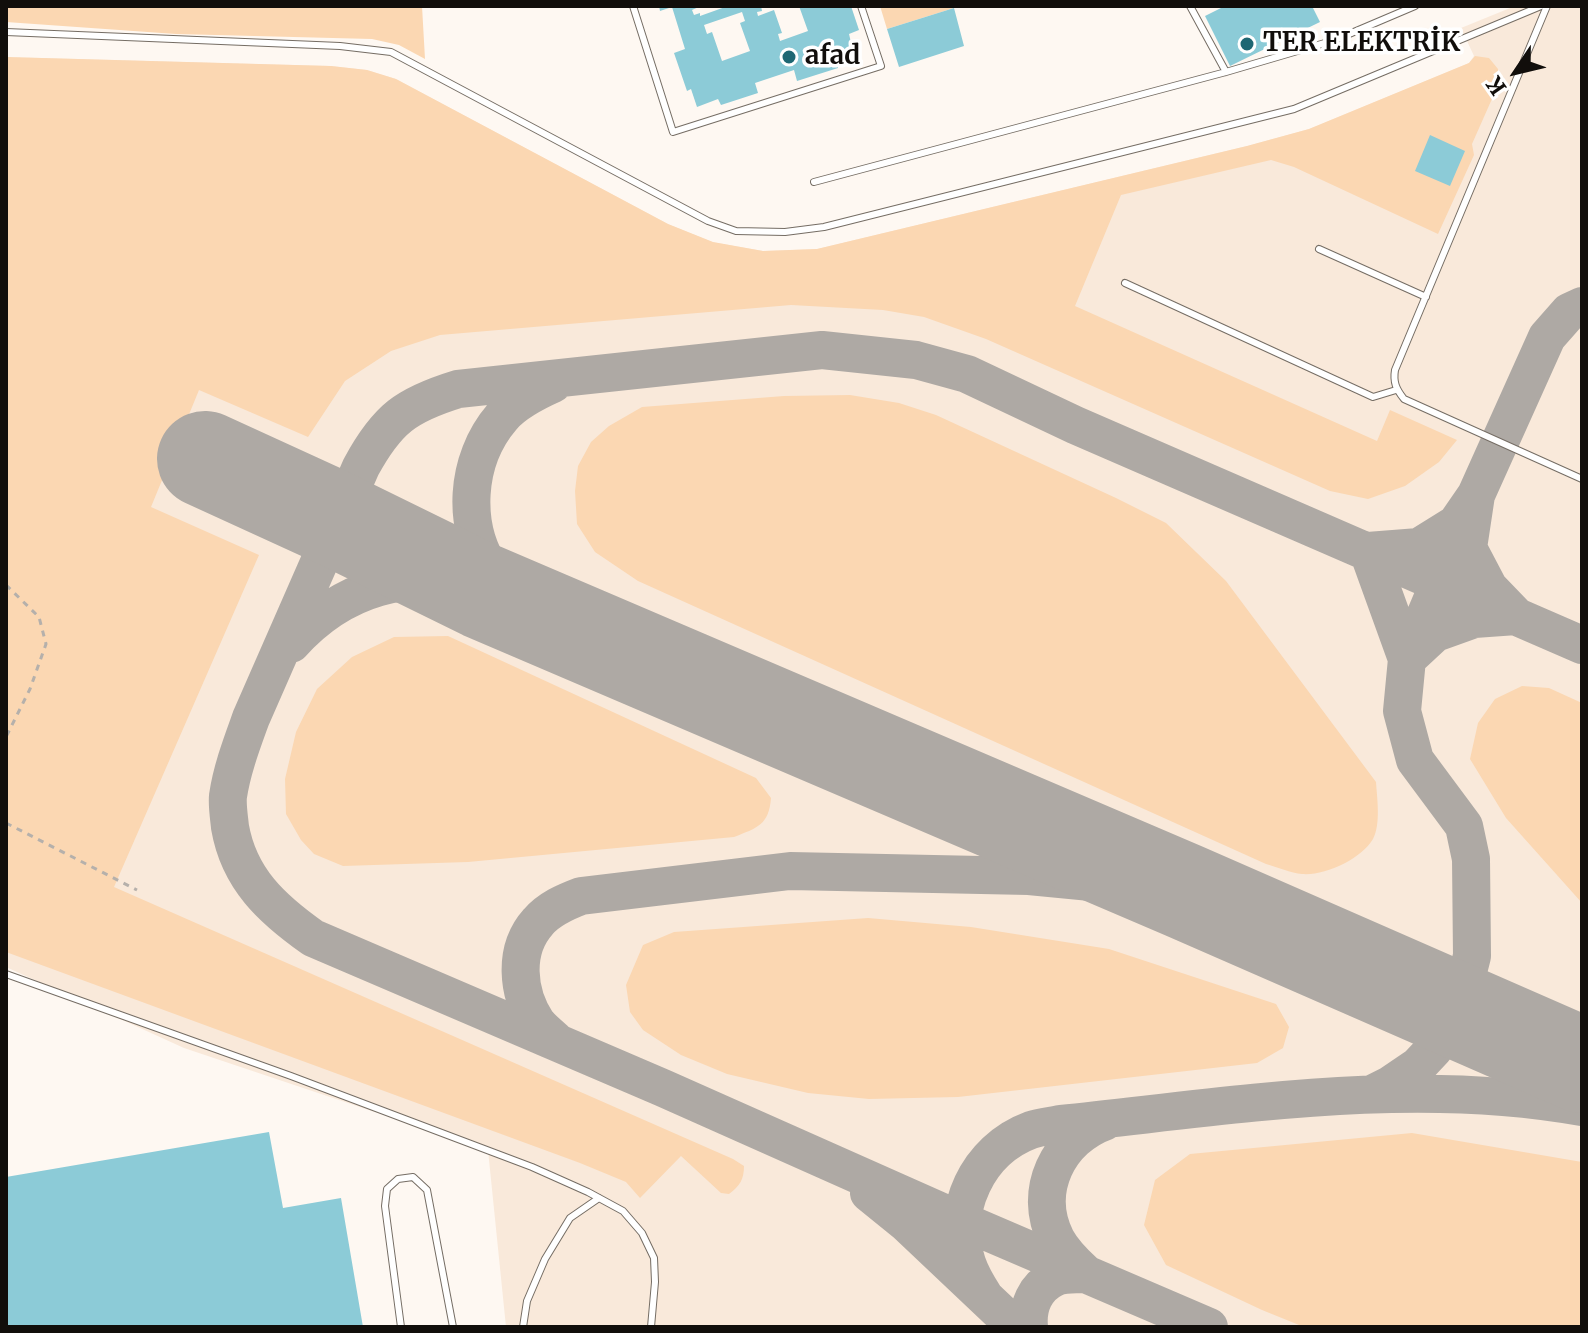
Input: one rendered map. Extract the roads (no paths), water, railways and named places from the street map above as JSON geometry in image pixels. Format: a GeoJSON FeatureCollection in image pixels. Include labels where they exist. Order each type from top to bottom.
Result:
{"type":"FeatureCollection","features":[{"type":"Feature","properties":{"kind":"lane"},"geometry":{"type":"LineString","coordinates":[[633,6],[673,132],[881,66],[861,6]]}},
{"type":"Feature","properties":{"kind":"lane"},"geometry":{"type":"LineString","coordinates":[[1201,6],[1192,8],[1226,72]]}},
{"type":"Feature","properties":{"kind":"lane"},"geometry":{"type":"LineString","coordinates":[[814,182],[1226,72],[1335,40],[1415,6]]}},
{"type":"Feature","properties":{"kind":"lane"},"geometry":{"type":"LineString","coordinates":[[6,32],[340,46],[391,52],[708,221],[736,231],[785,232],[824,227],[1294,109],[1544,6]]}},
{"type":"Feature","properties":{"kind":"lane"},"geometry":{"type":"LineString","coordinates":[[1544,6],[1393,379],[1396,390],[1404,399],[1582,479]]}},
{"type":"Feature","properties":{"kind":"lane"},"geometry":{"type":"LineString","coordinates":[[1319,249],[1426,297]]}},
{"type":"Feature","properties":{"kind":"lane"},"geometry":{"type":"LineString","coordinates":[[1125,283],[1373,397],[1396,390]]}},
{"type":"Feature","properties":{"kind":"lane"},"geometry":{"type":"LineString","coordinates":[[6,974],[319,1086],[532,1167],[623,1211],[642,1233],[654,1258],[651,1327]]}},
{"type":"Feature","properties":{"kind":"lane"},"geometry":{"type":"LineString","coordinates":[[401,1327],[385,1206],[387,1189],[398,1179],[413,1177],[427,1190],[453,1327]]}},
{"type":"Feature","properties":{"kind":"lane"},"geometry":{"type":"LineString","coordinates":[[523,1327],[527,1301],[545,1259],[570,1218],[599,1198]]}},
{"type":"Feature","properties":{"kind":"place","name":"TER ELEKTRİK"},"geometry":{"type":"Point","coordinates":[1247,44]}},
{"type":"Feature","properties":{"kind":"place","name":"afad"},"geometry":{"type":"Point","coordinates":[789,57]}}]}
